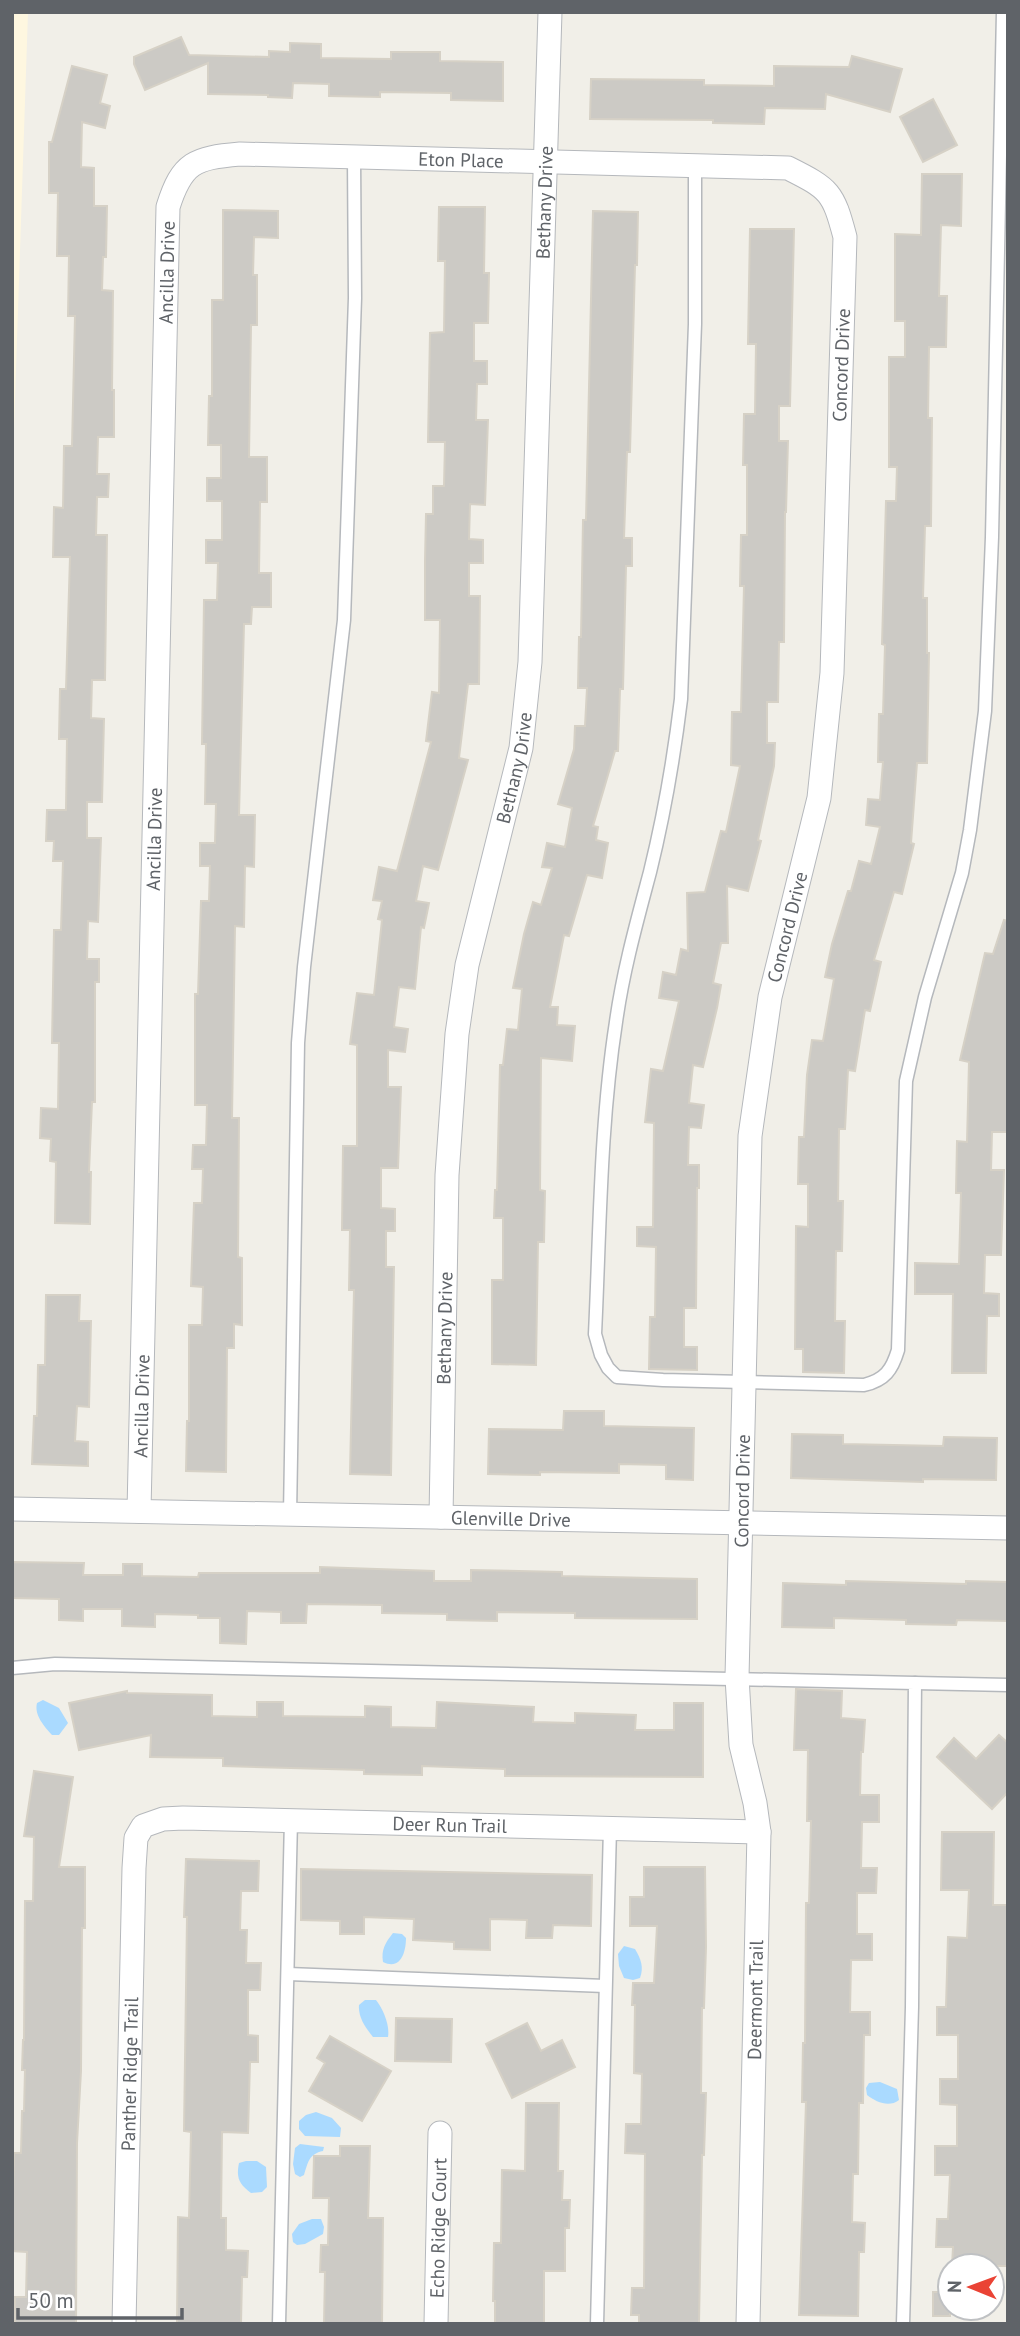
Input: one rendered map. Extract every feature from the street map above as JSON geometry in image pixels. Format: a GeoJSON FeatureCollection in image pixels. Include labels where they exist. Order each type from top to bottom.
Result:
{"type":"FeatureCollection","features":[{"type":"Feature","properties":{"kind":"street","name":"Bethany Drive"},"geometry":{"type":"LineString","coordinates":[[441,1517],[447,1175],[457,1034],[467,965],[521,748],[530,662],[550,12]]}},
{"type":"Feature","properties":{"kind":"street","name":"Eton Place"},"geometry":{"type":"LineString","coordinates":[[183,171],[197,162],[221,156],[544,160],[788,168],[821,185]]}},
{"type":"Feature","properties":{"kind":"street","name":"Ancilla Drive"},"geometry":{"type":"LineString","coordinates":[[139,1511],[168,207],[174,187],[183,171]]}},
{"type":"Feature","properties":{"kind":"street","name":"Concord Drive"},"geometry":{"type":"LineString","coordinates":[[737,1678],[750,1136],[770,997],[819,798],[832,673],[845,237],[837,206],[821,185]]}},
{"type":"Feature","properties":{"kind":"street","name":"Glenville Drive"},"geometry":{"type":"LineString","coordinates":[[12,1509],[1008,1528]]}},
{"type":"Feature","properties":{"kind":"street","name":"Deermont Trail"},"geometry":{"type":"LineString","coordinates":[[737,1678],[741,1745],[759,1832],[748,2324]]}},
{"type":"Feature","properties":{"kind":"street","name":"Deer Run Trail"},"geometry":{"type":"LineString","coordinates":[[143,1826],[163,1819],[290,1820],[759,1832]]}},
{"type":"Feature","properties":{"kind":"street","name":"Panther Ridge Trail"},"geometry":{"type":"LineString","coordinates":[[124,2324],[134,1868],[136,1838],[143,1826]]}},
{"type":"Feature","properties":{"kind":"street","name":"Echo Ridge Court"},"geometry":{"type":"LineString","coordinates":[[436,2324],[440,2133]]}},
{"type":"Feature","properties":{"kind":"lane"},"geometry":{"type":"LineString","coordinates":[[695,165],[694,337],[681,699],[674,757],[616,1021],[605,1122],[596,1334],[601,1355],[617,1377],[864,1385],[878,1382],[887,1374],[898,1350],[906,1081],[925,997],[961,873],[970,830],[985,710],[992,537],[1003,12]]}},
{"type":"Feature","properties":{"kind":"lane"},"geometry":{"type":"LineString","coordinates":[[290,1516],[298,1043],[304,967],[344,620],[355,298],[354,157]]}},
{"type":"Feature","properties":{"kind":"lane"},"geometry":{"type":"LineString","coordinates":[[12,1668],[55,1664],[1008,1685]]}},
{"type":"Feature","properties":{"kind":"lane"},"geometry":{"type":"LineString","coordinates":[[903,2324],[912,2007],[915,1683]]}},
{"type":"Feature","properties":{"kind":"lane"},"geometry":{"type":"LineString","coordinates":[[279,2324],[290,1820]]}},
{"type":"Feature","properties":{"kind":"lane"},"geometry":{"type":"LineString","coordinates":[[597,2324],[610,1828]]}},
{"type":"Feature","properties":{"kind":"lane"},"geometry":{"type":"LineString","coordinates":[[288,1974],[605,1986]]}},
{"type":"Feature","properties":{"kind":"shaded area"},"geometry":{"type":"Polygon","coordinates":[[[12,12],[28,12],[12,489],[12,12]]]}},
{"type":"Feature","properties":{"kind":"water"},"geometry":{"type":"Polygon","coordinates":[[[43,1700],[59,1708],[68,1723],[59,1735],[52,1735],[38,1716],[37,1703],[43,1700]]]}},
{"type":"Feature","properties":{"kind":"water"},"geometry":{"type":"Polygon","coordinates":[[[393,1933],[402,1934],[406,1943],[398,1962],[389,1964],[383,1962],[383,1954],[393,1933]]]}},
{"type":"Feature","properties":{"kind":"water"},"geometry":{"type":"Polygon","coordinates":[[[624,1946],[635,1949],[639,1956],[642,1967],[640,1978],[624,1978],[618,1954],[624,1946]]]}},
{"type":"Feature","properties":{"kind":"water"},"geometry":{"type":"Polygon","coordinates":[[[365,2000],[376,2000],[379,2004],[387,2022],[388,2037],[373,2037],[365,2026],[359,2005],[365,2000]]]}},
{"type":"Feature","properties":{"kind":"water"},"geometry":{"type":"Polygon","coordinates":[[[880,2082],[897,2089],[899,2100],[891,2104],[883,2103],[867,2095],[866,2088],[869,2083],[880,2082]]]}},
{"type":"Feature","properties":{"kind":"water"},"geometry":{"type":"Polygon","coordinates":[[[316,2112],[332,2118],[341,2128],[340,2137],[305,2136],[299,2129],[299,2121],[316,2112]]]}},
{"type":"Feature","properties":{"kind":"water"},"geometry":{"type":"Polygon","coordinates":[[[300,2144],[324,2147],[323,2151],[312,2156],[304,2175],[300,2177],[295,2174],[293,2164],[295,2148],[300,2144]]]}},
{"type":"Feature","properties":{"kind":"water"},"geometry":{"type":"Polygon","coordinates":[[[257,2161],[266,2167],[267,2187],[262,2192],[251,2193],[239,2180],[239,2163],[257,2161]]]}},
{"type":"Feature","properties":{"kind":"water"},"geometry":{"type":"Polygon","coordinates":[[[321,2219],[323,2234],[305,2244],[297,2245],[293,2242],[292,2234],[299,2224],[321,2219]]]}},
{"type":"Feature","properties":{"kind":"building"},"geometry":{"type":"Polygon","coordinates":[[[181,37],[189,55],[269,57],[269,51],[290,52],[290,43],[321,44],[321,58],[391,59],[391,52],[440,52],[440,61],[503,62],[503,101],[451,100],[451,93],[380,92],[380,97],[329,96],[329,84],[293,83],[292,98],[208,94],[208,63],[145,90],[134,64],[134,57],[181,37]]]}},
{"type":"Feature","properties":{"kind":"building"},"geometry":{"type":"Polygon","coordinates":[[[852,56],[902,69],[890,112],[826,94],[825,109],[765,108],[764,124],[713,123],[713,120],[590,119],[591,79],[704,80],[704,85],[774,86],[774,66],[849,67],[852,56]]]}},
{"type":"Feature","properties":{"kind":"building"},"geometry":{"type":"Polygon","coordinates":[[[72,66],[107,75],[100,103],[110,106],[105,128],[82,122],[81,167],[94,168],[94,206],[107,206],[102,290],[113,291],[114,437],[98,437],[97,474],[109,474],[108,497],[97,497],[96,535],[107,535],[105,680],[92,680],[91,718],[104,719],[102,802],[87,802],[87,838],[101,838],[98,922],[88,921],[87,959],[99,959],[99,982],[95,982],[95,1102],[92,1102],[89,1172],[90,1224],[55,1223],[56,1162],[50,1161],[51,1139],[40,1138],[41,1108],[58,1109],[59,1043],[52,1043],[54,930],[61,930],[63,861],[53,861],[54,841],[46,841],[47,810],[66,810],[67,739],[59,739],[60,689],[66,689],[70,557],[53,557],[54,507],[63,508],[64,446],[72,446],[75,316],[68,316],[69,256],[57,256],[58,193],[49,193],[49,142],[52,142],[72,66]]]}},
{"type":"Feature","properties":{"kind":"building"},"geometry":{"type":"Polygon","coordinates":[[[933,99],[957,145],[923,162],[900,117],[933,99]]]}},
{"type":"Feature","properties":{"kind":"building"},"geometry":{"type":"Polygon","coordinates":[[[922,174],[962,174],[961,226],[941,225],[939,296],[947,296],[946,347],[929,347],[928,418],[932,418],[931,526],[925,526],[923,598],[927,598],[929,653],[927,763],[917,763],[911,843],[914,844],[902,894],[894,892],[874,960],[881,962],[870,1011],[865,1010],[855,1071],[848,1070],[845,1129],[839,1129],[838,1201],[843,1201],[842,1251],[836,1251],[835,1321],[845,1321],[844,1373],[803,1372],[803,1349],[795,1349],[796,1226],[808,1227],[808,1184],[798,1184],[799,1137],[804,1137],[807,1075],[812,1040],[823,1041],[834,979],[825,977],[832,944],[859,861],[871,864],[880,827],[866,825],[868,799],[880,800],[883,762],[878,762],[879,714],[883,714],[886,501],[896,501],[897,467],[889,467],[889,357],[905,357],[905,321],[895,321],[895,234],[921,235],[922,174]]]}},
{"type":"Feature","properties":{"kind":"building"},"geometry":{"type":"Polygon","coordinates":[[[439,207],[485,207],[484,273],[489,273],[488,323],[474,323],[474,361],[487,361],[487,384],[477,384],[476,420],[488,420],[485,505],[470,504],[469,539],[483,540],[483,563],[469,563],[469,596],[480,596],[479,684],[468,684],[459,758],[468,760],[438,870],[423,866],[416,901],[429,903],[424,928],[421,927],[415,989],[399,987],[394,1027],[408,1029],[405,1052],[388,1050],[388,1087],[401,1087],[398,1168],[381,1168],[381,1208],[395,1209],[395,1231],[386,1231],[386,1267],[394,1267],[391,1475],[350,1474],[354,1290],[349,1290],[350,1230],[342,1230],[343,1146],[357,1146],[357,1045],[350,1044],[357,993],[374,995],[382,920],[378,919],[382,901],[373,900],[379,867],[397,871],[431,742],[426,741],[432,692],[439,693],[440,620],[425,620],[425,562],[426,514],[433,514],[433,486],[444,486],[445,442],[428,442],[430,333],[444,332],[445,261],[438,261],[439,207]]]}},
{"type":"Feature","properties":{"kind":"building"},"geometry":{"type":"Polygon","coordinates":[[[223,210],[278,211],[278,238],[254,237],[253,275],[257,275],[257,325],[251,325],[249,457],[267,457],[267,502],[260,502],[259,573],[271,573],[271,607],[252,607],[251,624],[244,624],[239,815],[255,815],[254,867],[245,866],[244,927],[235,926],[232,1118],[239,1118],[238,1257],[242,1258],[242,1325],[234,1324],[234,1348],[227,1348],[226,1472],[186,1471],[189,1325],[202,1325],[203,1287],[191,1286],[194,1203],[202,1203],[203,1169],[192,1169],[193,1145],[206,1145],[207,1105],[195,1105],[195,994],[198,994],[201,901],[209,901],[210,866],[200,866],[200,843],[215,843],[216,804],[205,804],[206,744],[202,744],[204,600],[217,600],[218,563],[206,563],[206,540],[222,540],[222,501],[207,501],[207,478],[221,478],[221,445],[208,445],[209,396],[212,396],[212,300],[223,300],[223,210]]]}},
{"type":"Feature","properties":{"kind":"building"},"geometry":{"type":"Polygon","coordinates":[[[593,211],[638,212],[630,452],[627,452],[624,538],[632,538],[632,566],[626,566],[623,689],[620,689],[618,751],[615,751],[593,826],[598,827],[596,840],[608,843],[602,878],[587,875],[569,936],[564,935],[550,1007],[558,1007],[557,1025],[575,1026],[572,1061],[541,1058],[540,1190],[545,1191],[544,1242],[538,1242],[536,1365],[492,1364],[492,1280],[503,1280],[503,1218],[494,1218],[500,1065],[503,1065],[507,1029],[518,1030],[522,989],[513,988],[533,902],[541,905],[552,868],[542,867],[547,843],[565,847],[572,808],[558,804],[574,749],[575,726],[585,726],[587,688],[578,688],[583,520],[586,520],[593,211]]]}},
{"type":"Feature","properties":{"kind":"building"},"geometry":{"type":"Polygon","coordinates":[[[750,229],[794,229],[790,406],[779,406],[779,441],[788,441],[784,642],[779,642],[778,702],[767,702],[767,743],[775,743],[774,766],[758,840],[761,841],[748,891],[727,886],[728,943],[721,943],[713,983],[721,985],[717,1008],[703,1067],[693,1065],[689,1103],[704,1105],[701,1128],[689,1127],[688,1165],[699,1165],[699,1188],[696,1308],[684,1308],[684,1347],[697,1347],[697,1370],[649,1369],[650,1317],[655,1317],[656,1247],[637,1246],[637,1227],[653,1227],[654,1123],[645,1122],[651,1069],[663,1071],[679,1001],[659,998],[663,972],[676,975],[681,949],[688,951],[687,893],[705,892],[721,831],[726,832],[740,766],[731,765],[732,712],[741,712],[744,586],[740,586],[741,535],[747,535],[747,465],[743,465],[744,414],[755,414],[756,344],[748,344],[750,229]]]}},
{"type":"Feature","properties":{"kind":"building"},"geometry":{"type":"Polygon","coordinates":[[[1004,920],[1008,921],[1008,1132],[992,1132],[991,1170],[1004,1170],[1001,1255],[985,1255],[984,1293],[999,1294],[999,1316],[987,1316],[986,1373],[952,1373],[953,1294],[915,1294],[915,1263],[959,1264],[961,1193],[956,1193],[957,1141],[967,1142],[969,1062],[960,1060],[985,953],[993,954],[1004,920]]]}},
{"type":"Feature","properties":{"kind":"building"},"geometry":{"type":"Polygon","coordinates":[[[46,1295],[80,1295],[79,1321],[91,1321],[89,1407],[77,1406],[75,1441],[88,1442],[88,1466],[32,1464],[38,1365],[45,1365],[46,1295]]]}},
{"type":"Feature","properties":{"kind":"building"},"geometry":{"type":"Polygon","coordinates":[[[564,1411],[604,1411],[604,1426],[694,1428],[693,1480],[666,1479],[666,1465],[619,1464],[619,1473],[488,1474],[489,1429],[563,1430],[564,1411]]]}},
{"type":"Feature","properties":{"kind":"building"},"geometry":{"type":"Polygon","coordinates":[[[792,1434],[843,1435],[843,1444],[943,1446],[944,1437],[997,1438],[996,1480],[923,1479],[923,1482],[791,1478],[792,1434]]]}},
{"type":"Feature","properties":{"kind":"building"},"geometry":{"type":"Polygon","coordinates":[[[12,1562],[84,1563],[83,1575],[123,1575],[123,1564],[142,1564],[142,1576],[320,1573],[320,1567],[434,1571],[434,1581],[471,1581],[471,1570],[562,1572],[562,1576],[697,1579],[697,1619],[575,1618],[575,1613],[497,1612],[497,1621],[447,1620],[447,1614],[382,1613],[382,1605],[307,1604],[306,1623],[281,1623],[281,1612],[247,1611],[246,1644],[220,1643],[220,1618],[155,1614],[155,1627],[122,1626],[122,1609],[83,1609],[83,1621],[59,1620],[59,1599],[12,1598],[12,1562]]]}},
{"type":"Feature","properties":{"kind":"building"},"geometry":{"type":"Polygon","coordinates":[[[846,1581],[966,1584],[966,1581],[1008,1582],[1008,1621],[957,1620],[956,1625],[906,1624],[906,1620],[834,1618],[834,1628],[782,1627],[783,1583],[846,1585],[846,1581]]]}},
{"type":"Feature","properties":{"kind":"building"},"geometry":{"type":"Polygon","coordinates":[[[796,1689],[842,1691],[841,1718],[865,1720],[860,1795],[879,1795],[879,1822],[862,1822],[861,1868],[877,1868],[876,1893],[857,1893],[857,1934],[872,1934],[872,1960],[851,1960],[850,2012],[870,2012],[870,2035],[864,2035],[858,2174],[853,2174],[852,2222],[865,2223],[864,2252],[859,2252],[858,2316],[799,2315],[806,2102],[802,2102],[806,1903],[809,1903],[811,1821],[807,1821],[808,1750],[794,1750],[796,1689]]]}},
{"type":"Feature","properties":{"kind":"building"},"geometry":{"type":"Polygon","coordinates":[[[127,1691],[212,1695],[212,1716],[257,1717],[257,1702],[283,1702],[283,1716],[365,1717],[365,1706],[391,1707],[391,1727],[436,1728],[437,1702],[534,1707],[533,1722],[575,1723],[575,1713],[636,1715],[635,1730],[674,1730],[674,1703],[703,1703],[703,1777],[505,1776],[505,1769],[422,1766],[422,1775],[364,1774],[364,1770],[223,1766],[223,1758],[150,1757],[151,1735],[79,1750],[69,1703],[127,1691]]]}},
{"type":"Feature","properties":{"kind":"building"},"geometry":{"type":"Polygon","coordinates":[[[999,1735],[1008,1743],[1008,1792],[992,1809],[937,1757],[954,1738],[976,1759],[999,1735]]]}},
{"type":"Feature","properties":{"kind":"building"},"geometry":{"type":"Polygon","coordinates":[[[34,1771],[73,1777],[59,1867],[85,1867],[77,2143],[76,2324],[15,2324],[15,2297],[26,2297],[27,2252],[12,2251],[12,2230],[14,2153],[21,2153],[24,2111],[25,2070],[22,2070],[25,1901],[33,1901],[34,1837],[24,1836],[34,1771]]]}},
{"type":"Feature","properties":{"kind":"building"},"geometry":{"type":"Polygon","coordinates":[[[942,1832],[994,1832],[993,1905],[1008,1905],[1007,2266],[1006,2252],[953,2252],[953,2247],[936,2247],[937,2219],[948,2219],[950,2175],[935,2175],[935,2146],[957,2146],[957,2105],[940,2104],[940,2079],[958,2079],[958,2035],[937,2035],[937,2007],[946,2007],[948,1937],[967,1938],[969,1890],[941,1890],[942,1832]]]}},
{"type":"Feature","properties":{"kind":"building"},"geometry":{"type":"Polygon","coordinates":[[[186,1859],[259,1861],[258,1891],[241,1891],[240,1930],[247,1930],[246,1963],[261,1963],[260,1990],[248,1990],[248,2035],[258,2036],[258,2062],[250,2062],[248,2133],[222,2132],[221,2218],[226,2218],[226,2250],[248,2251],[247,2277],[242,2277],[241,2324],[177,2324],[178,2217],[189,2218],[191,2132],[184,2131],[186,1859]]]}},
{"type":"Feature","properties":{"kind":"building"},"geometry":{"type":"Polygon","coordinates":[[[644,1867],[705,1867],[706,1947],[701,2093],[706,2093],[702,2155],[699,2324],[639,2324],[639,2315],[631,2315],[632,2288],[644,2288],[645,2154],[625,2153],[626,2124],[641,2124],[642,2074],[634,2073],[633,1983],[654,1983],[657,1926],[630,1926],[630,1897],[644,1897],[644,1867]]]}},
{"type":"Feature","properties":{"kind":"building"},"geometry":{"type":"Polygon","coordinates":[[[301,1869],[592,1875],[591,1926],[553,1925],[552,1938],[526,1938],[527,1920],[490,1919],[490,1950],[454,1949],[454,1942],[413,1940],[414,1919],[364,1917],[364,1934],[340,1934],[340,1921],[301,1920],[301,1869]]]}},
{"type":"Feature","properties":{"kind":"building"},"geometry":{"type":"Polygon","coordinates":[[[396,2018],[452,2019],[451,2062],[395,2061],[396,2018]]]}},
{"type":"Feature","properties":{"kind":"building"},"geometry":{"type":"Polygon","coordinates":[[[527,2023],[541,2051],[562,2040],[575,2067],[512,2098],[486,2044],[527,2023]]]}},
{"type":"Feature","properties":{"kind":"building"},"geometry":{"type":"Polygon","coordinates":[[[330,2036],[391,2071],[362,2121],[309,2091],[325,2063],[317,2058],[330,2036]]]}},
{"type":"Feature","properties":{"kind":"building"},"geometry":{"type":"Polygon","coordinates":[[[526,2103],[559,2103],[558,2171],[563,2171],[562,2200],[570,2200],[569,2228],[565,2228],[565,2271],[544,2271],[544,2324],[495,2324],[494,2243],[501,2243],[502,2170],[525,2171],[526,2103]]]}},
{"type":"Feature","properties":{"kind":"building"},"geometry":{"type":"Polygon","coordinates":[[[340,2146],[370,2146],[368,2218],[383,2218],[382,2324],[324,2324],[325,2272],[320,2272],[321,2245],[328,2245],[329,2198],[313,2198],[314,2156],[340,2156],[340,2146]]]}},
{"type":"Feature","properties":{"kind":"building"},"geometry":{"type":"Polygon","coordinates":[[[933,2292],[936,2292],[936,2316],[933,2316],[933,2292]]]}}]}
